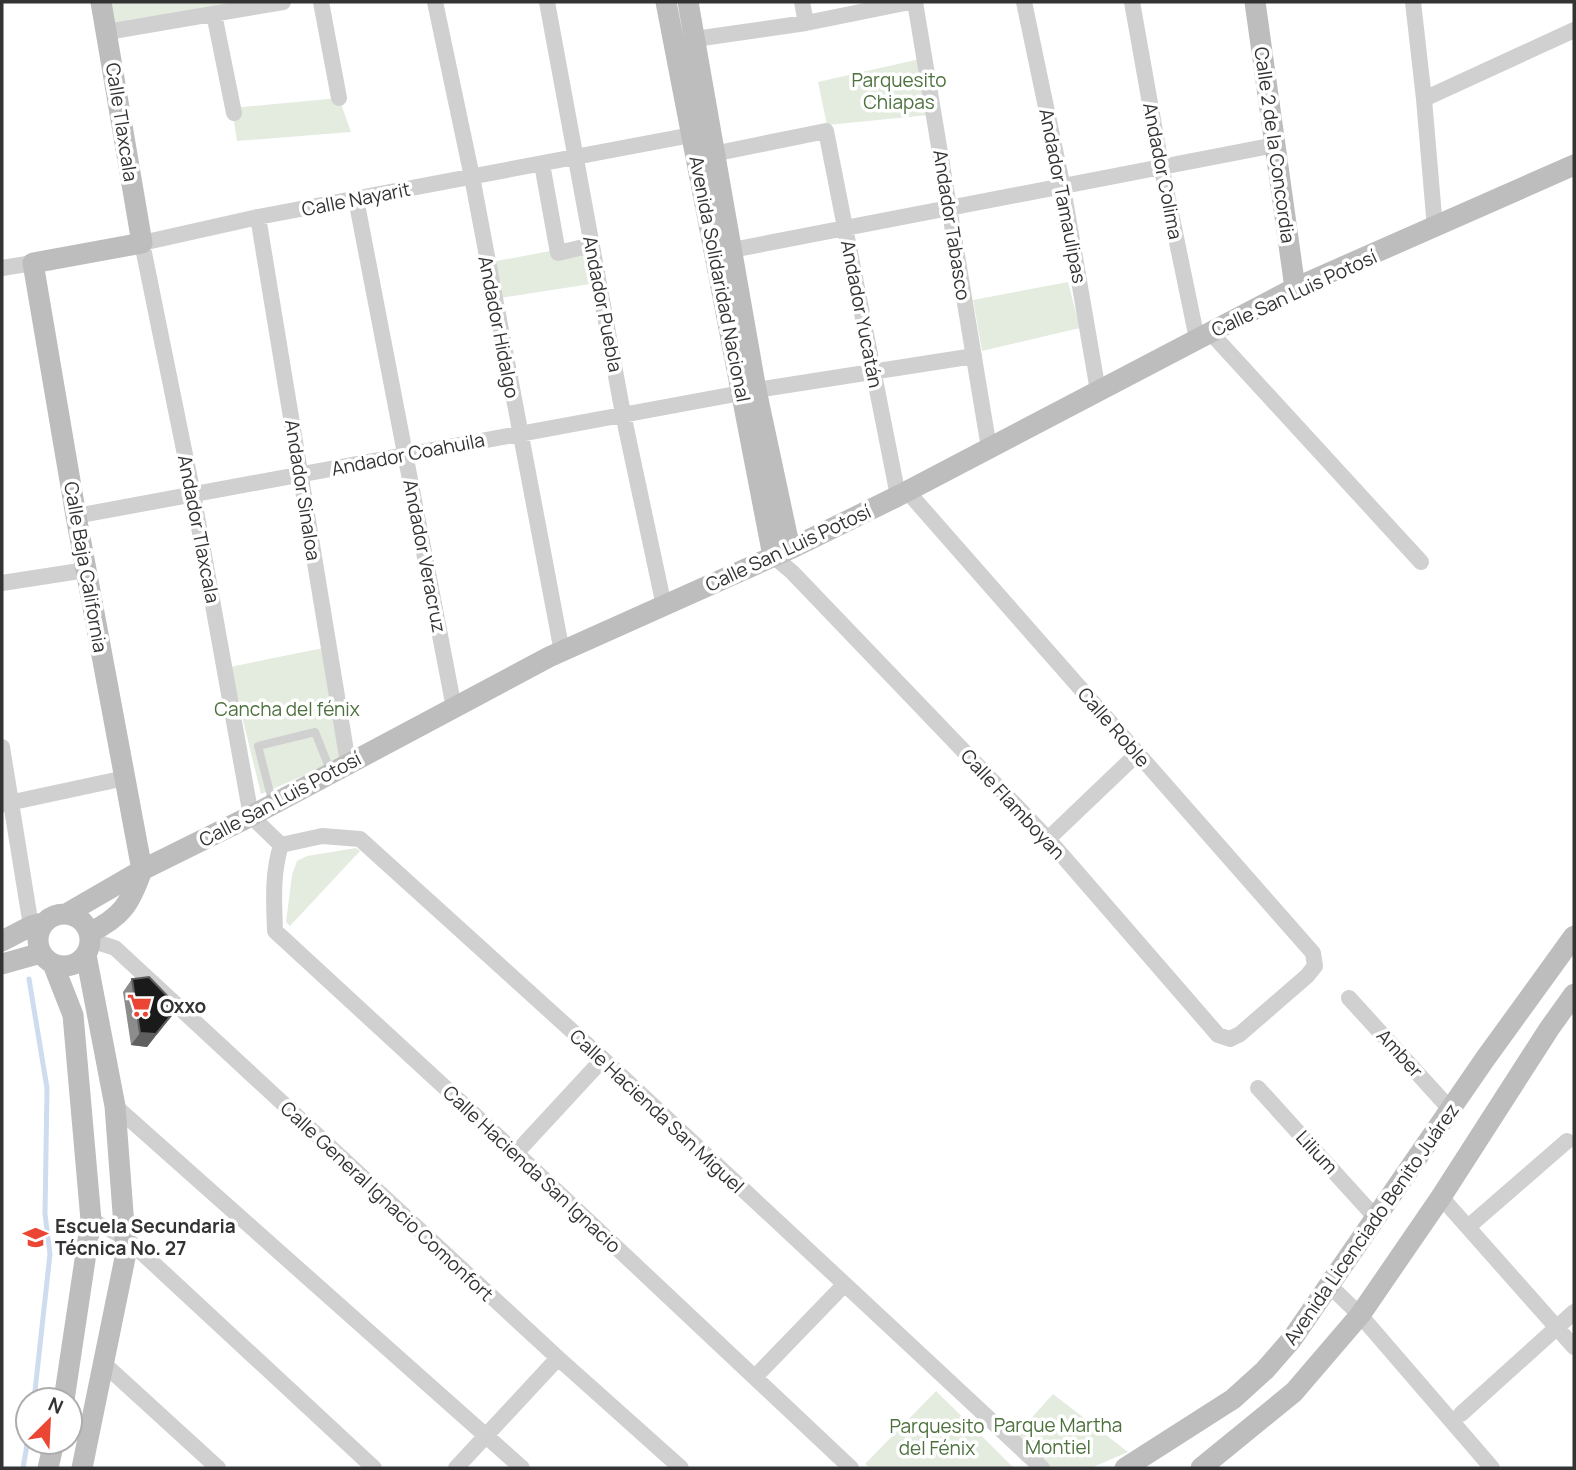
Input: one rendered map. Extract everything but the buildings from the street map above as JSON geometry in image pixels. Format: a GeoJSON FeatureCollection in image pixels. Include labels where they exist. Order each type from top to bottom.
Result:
{"type":"FeatureCollection","features":[{"type":"Feature","properties":{"kind":"main road","name":"Calle Tlaxcala"},"geometry":{"type":"LineString","coordinates":[[101,2],[142,243]]}},
{"type":"Feature","properties":{"kind":"main road","name":"Avenida Solidaridad Nacional"},"geometry":{"type":"LineString","coordinates":[[666,2],[702,133],[749,391],[782,552]]}},
{"type":"Feature","properties":{"kind":"main road","name":"Avenida Solidaridad Nacional"},"geometry":{"type":"LineString","coordinates":[[688,2],[695,39],[702,133]]}},
{"type":"Feature","properties":{"kind":"main road","name":"Calle 2 de la Concordia"},"geometry":{"type":"LineString","coordinates":[[1255,2],[1295,288]]}},
{"type":"Feature","properties":{"kind":"main road","name":"Avenida Solidaridad Nacional"},"geometry":{"type":"LineString","coordinates":[[706,155],[732,250],[749,391]]}},
{"type":"Feature","properties":{"kind":"main road","name":"Calle San Luis Potosí"},"geometry":{"type":"LineString","coordinates":[[66,914],[142,870],[251,816],[562,652],[903,494],[1295,288],[1574,165]]}},
{"type":"Feature","properties":{"kind":"main road","name":"Calle Nayarit"},"geometry":{"type":"LineString","coordinates":[[33,262],[142,243]]}},
{"type":"Feature","properties":{"kind":"main road","name":"Calle Baja California"},"geometry":{"type":"LineString","coordinates":[[33,262],[76,516],[142,870]]}},
{"type":"Feature","properties":{"kind":"main road"},"geometry":{"type":"LineString","coordinates":[[2,964],[47,958],[65,966],[77,963],[88,943],[113,921],[133,895],[142,870]]}},
{"type":"Feature","properties":{"kind":"main road"},"geometry":{"type":"LineString","coordinates":[[2,941],[53,916],[66,914],[85,923],[114,1106],[126,1253],[82,1468]]}},
{"type":"Feature","properties":{"kind":"main road"},"geometry":{"type":"LineString","coordinates":[[37,925],[38,943],[73,1015],[91,1220],[66,1386]]}},
{"type":"Feature","properties":{"kind":"main road","name":"Avenida Licenciado Benito Juárez"},"geometry":{"type":"LineString","coordinates":[[1126,1468],[1233,1399],[1265,1370],[1292,1339],[1450,1109],[1574,936]]}},
{"type":"Feature","properties":{"kind":"main road","name":"Avenida Licenciado Benito Juárez"},"geometry":{"type":"LineString","coordinates":[[1200,1468],[1294,1392],[1360,1315],[1574,994]]}},
{"type":"Feature","properties":{"kind":"street"},"geometry":{"type":"LineString","coordinates":[[107,32],[283,2]]}},
{"type":"Feature","properties":{"kind":"street"},"geometry":{"type":"LineString","coordinates":[[321,2],[338,98]]}},
{"type":"Feature","properties":{"kind":"street","name":"Andador Hidalgo"},"geometry":{"type":"LineString","coordinates":[[435,2],[472,177],[562,652]]}},
{"type":"Feature","properties":{"kind":"street","name":"Andador Puebla"},"geometry":{"type":"LineString","coordinates":[[547,2],[623,414],[664,606]]}},
{"type":"Feature","properties":{"kind":"street"},"geometry":{"type":"LineString","coordinates":[[802,2],[806,23]]}},
{"type":"Feature","properties":{"kind":"street"},"geometry":{"type":"LineString","coordinates":[[695,39],[806,23],[912,2]]}},
{"type":"Feature","properties":{"kind":"street","name":"Andador Tabasco"},"geometry":{"type":"LineString","coordinates":[[912,2],[989,448]]}},
{"type":"Feature","properties":{"kind":"street","name":"Andador Tamaulipas"},"geometry":{"type":"LineString","coordinates":[[1024,2],[1063,188],[1098,391]]}},
{"type":"Feature","properties":{"kind":"street","name":"Andador Colima"},"geometry":{"type":"LineString","coordinates":[[1132,2],[1161,166],[1204,336]]}},
{"type":"Feature","properties":{"kind":"street"},"geometry":{"type":"LineString","coordinates":[[1413,2],[1435,228]]}},
{"type":"Feature","properties":{"kind":"street"},"geometry":{"type":"LineString","coordinates":[[214,14],[234,113]]}},
{"type":"Feature","properties":{"kind":"street"},"geometry":{"type":"LineString","coordinates":[[1424,99],[1574,30]]}},
{"type":"Feature","properties":{"kind":"street","name":"Andador Yucatán"},"geometry":{"type":"LineString","coordinates":[[706,155],[826,131],[873,373],[903,494]]}},
{"type":"Feature","properties":{"kind":"street","name":"Calle Nayarit"},"geometry":{"type":"LineString","coordinates":[[142,243],[258,217],[702,133]]}},
{"type":"Feature","properties":{"kind":"street"},"geometry":{"type":"LineString","coordinates":[[732,250],[1275,145]]}},
{"type":"Feature","properties":{"kind":"street"},"geometry":{"type":"LineString","coordinates":[[542,163],[558,253],[592,245]]}},
{"type":"Feature","properties":{"kind":"street","name":"Andador Veracruz"},"geometry":{"type":"LineString","coordinates":[[356,199],[454,708]]}},
{"type":"Feature","properties":{"kind":"street","name":"Andador Sinaloa"},"geometry":{"type":"LineString","coordinates":[[258,217],[300,475],[340,768]]}},
{"type":"Feature","properties":{"kind":"street","name":"Andador Tlaxcala"},"geometry":{"type":"LineString","coordinates":[[142,243],[193,494],[251,816]]}},
{"type":"Feature","properties":{"kind":"street","name":"Calle Nayarit"},"geometry":{"type":"LineString","coordinates":[[2,268],[33,262]]}},
{"type":"Feature","properties":{"kind":"street"},"geometry":{"type":"LineString","coordinates":[[1204,336],[1421,562]]}},
{"type":"Feature","properties":{"kind":"street","name":"Andador Coahuila"},"geometry":{"type":"LineString","coordinates":[[76,516],[749,391],[974,356]]}},
{"type":"Feature","properties":{"kind":"street","name":"Calle Roble"},"geometry":{"type":"LineString","coordinates":[[903,494],[1313,953],[1315,965],[1297,985],[1240,1034],[1230,1039]]}},
{"type":"Feature","properties":{"kind":"street","name":"Calle Flamboyan"},"geometry":{"type":"LineString","coordinates":[[782,552],[792,572],[1048,839],[1218,1035],[1230,1039]]}},
{"type":"Feature","properties":{"kind":"street"},"geometry":{"type":"LineString","coordinates":[[2,583],[86,570]]}},
{"type":"Feature","properties":{"kind":"street"},"geometry":{"type":"LineString","coordinates":[[2,747],[7,803],[37,925]]}},
{"type":"Feature","properties":{"kind":"street"},"geometry":{"type":"LineString","coordinates":[[1048,839],[1138,754]]}},
{"type":"Feature","properties":{"kind":"street"},"geometry":{"type":"LineString","coordinates":[[7,803],[125,778]]}},
{"type":"Feature","properties":{"kind":"street"},"geometry":{"type":"LineString","coordinates":[[251,816],[281,845]]}},
{"type":"Feature","properties":{"kind":"street","name":"Calle Hacienda San Miguel"},"geometry":{"type":"LineString","coordinates":[[281,845],[322,836],[360,839],[603,1059],[1042,1468]]}},
{"type":"Feature","properties":{"kind":"street","name":"Calle Hacienda San Ignacio"},"geometry":{"type":"LineString","coordinates":[[281,845],[273,888],[275,931],[851,1468]]}},
{"type":"Feature","properties":{"kind":"street","name":"Calle General Ignacio Comonfort"},"geometry":{"type":"LineString","coordinates":[[88,943],[115,948],[558,1358],[681,1468]]}},
{"type":"Feature","properties":{"kind":"street","name":"Amber"},"geometry":{"type":"LineString","coordinates":[[1349,998],[1450,1109]]}},
{"type":"Feature","properties":{"kind":"street"},"geometry":{"type":"LineString","coordinates":[[516,1153],[603,1059]]}},
{"type":"Feature","properties":{"kind":"street","name":"Lilium"},"geometry":{"type":"LineString","coordinates":[[1258,1088],[1376,1217]]}},
{"type":"Feature","properties":{"kind":"street"},"geometry":{"type":"LineString","coordinates":[[114,1106],[522,1468]]}},
{"type":"Feature","properties":{"kind":"street"},"geometry":{"type":"LineString","coordinates":[[1468,1227],[1567,1140]]}},
{"type":"Feature","properties":{"kind":"street"},"geometry":{"type":"LineString","coordinates":[[1441,1197],[1574,1347]]}},
{"type":"Feature","properties":{"kind":"street"},"geometry":{"type":"LineString","coordinates":[[91,1220],[126,1238],[374,1468]]}},
{"type":"Feature","properties":{"kind":"street"},"geometry":{"type":"LineString","coordinates":[[755,1377],[844,1286]]}},
{"type":"Feature","properties":{"kind":"street"},"geometry":{"type":"LineString","coordinates":[[1330,1286],[1360,1315],[1492,1468]]}},
{"type":"Feature","properties":{"kind":"street"},"geometry":{"type":"LineString","coordinates":[[1461,1414],[1574,1312]]}},
{"type":"Feature","properties":{"kind":"street"},"geometry":{"type":"LineString","coordinates":[[456,1468],[558,1358]]}},
{"type":"Feature","properties":{"kind":"street"},"geometry":{"type":"LineString","coordinates":[[103,1363],[218,1468]]}},
{"type":"Feature","properties":{"kind":"lane"},"geometry":{"type":"LineString","coordinates":[[273,804],[258,746],[315,732],[340,768]]}},
{"type":"Feature","properties":{"kind":"green space"},"geometry":{"type":"Polygon","coordinates":[[[101,2],[284,2],[121,31],[101,2]]]}},
{"type":"Feature","properties":{"kind":"green space","name":"Parquesito Chiapas"},"geometry":{"type":"Polygon","coordinates":[[[920,59],[929,115],[827,125],[818,82],[920,59]]]}},
{"type":"Feature","properties":{"kind":"green space"},"geometry":{"type":"Polygon","coordinates":[[[339,98],[351,132],[237,141],[232,108],[339,98]]]}},
{"type":"Feature","properties":{"kind":"green space"},"geometry":{"type":"Polygon","coordinates":[[[588,244],[597,283],[493,299],[486,263],[588,244]]]}},
{"type":"Feature","properties":{"kind":"green space"},"geometry":{"type":"Polygon","coordinates":[[[1068,282],[1080,328],[982,351],[973,300],[1068,282]]]}},
{"type":"Feature","properties":{"kind":"green space","name":"Cancha del fénix"},"geometry":{"type":"Polygon","coordinates":[[[323,648],[342,759],[261,794],[230,667],[323,648]]]}},
{"type":"Feature","properties":{"kind":"green space"},"geometry":{"type":"Polygon","coordinates":[[[356,848],[360,851],[290,926],[286,922],[292,875],[297,861],[307,856],[356,848]]]}},
{"type":"Feature","properties":{"kind":"green space","name":"Parquesito del Fénix"},"geometry":{"type":"Polygon","coordinates":[[[936,1391],[1014,1468],[870,1468],[865,1464],[936,1391]]]}},
{"type":"Feature","properties":{"kind":"green space","name":"Parque Martha Montiel"},"geometry":{"type":"Polygon","coordinates":[[[1053,1394],[1128,1452],[1091,1468],[1051,1468],[1015,1436],[1053,1394]]]}},
{"type":"Feature","properties":{"kind":"waterway"},"geometry":{"type":"LineString","coordinates":[[29,979],[47,1088],[45,1214],[50,1254],[36,1386]]}},
{"type":"Feature","properties":{"kind":"waterway"},"geometry":{"type":"LineString","coordinates":[[23,1468],[25,1456]]}},
{"type":"Feature","properties":{"kind":"place","name":"Oxxo"},"geometry":{"type":"Point","coordinates":[140,1006]}},
{"type":"Feature","properties":{"kind":"place","name":"Escuela Secundaria Técnica No. 27"},"geometry":{"type":"Point","coordinates":[35,1237]}}]}
